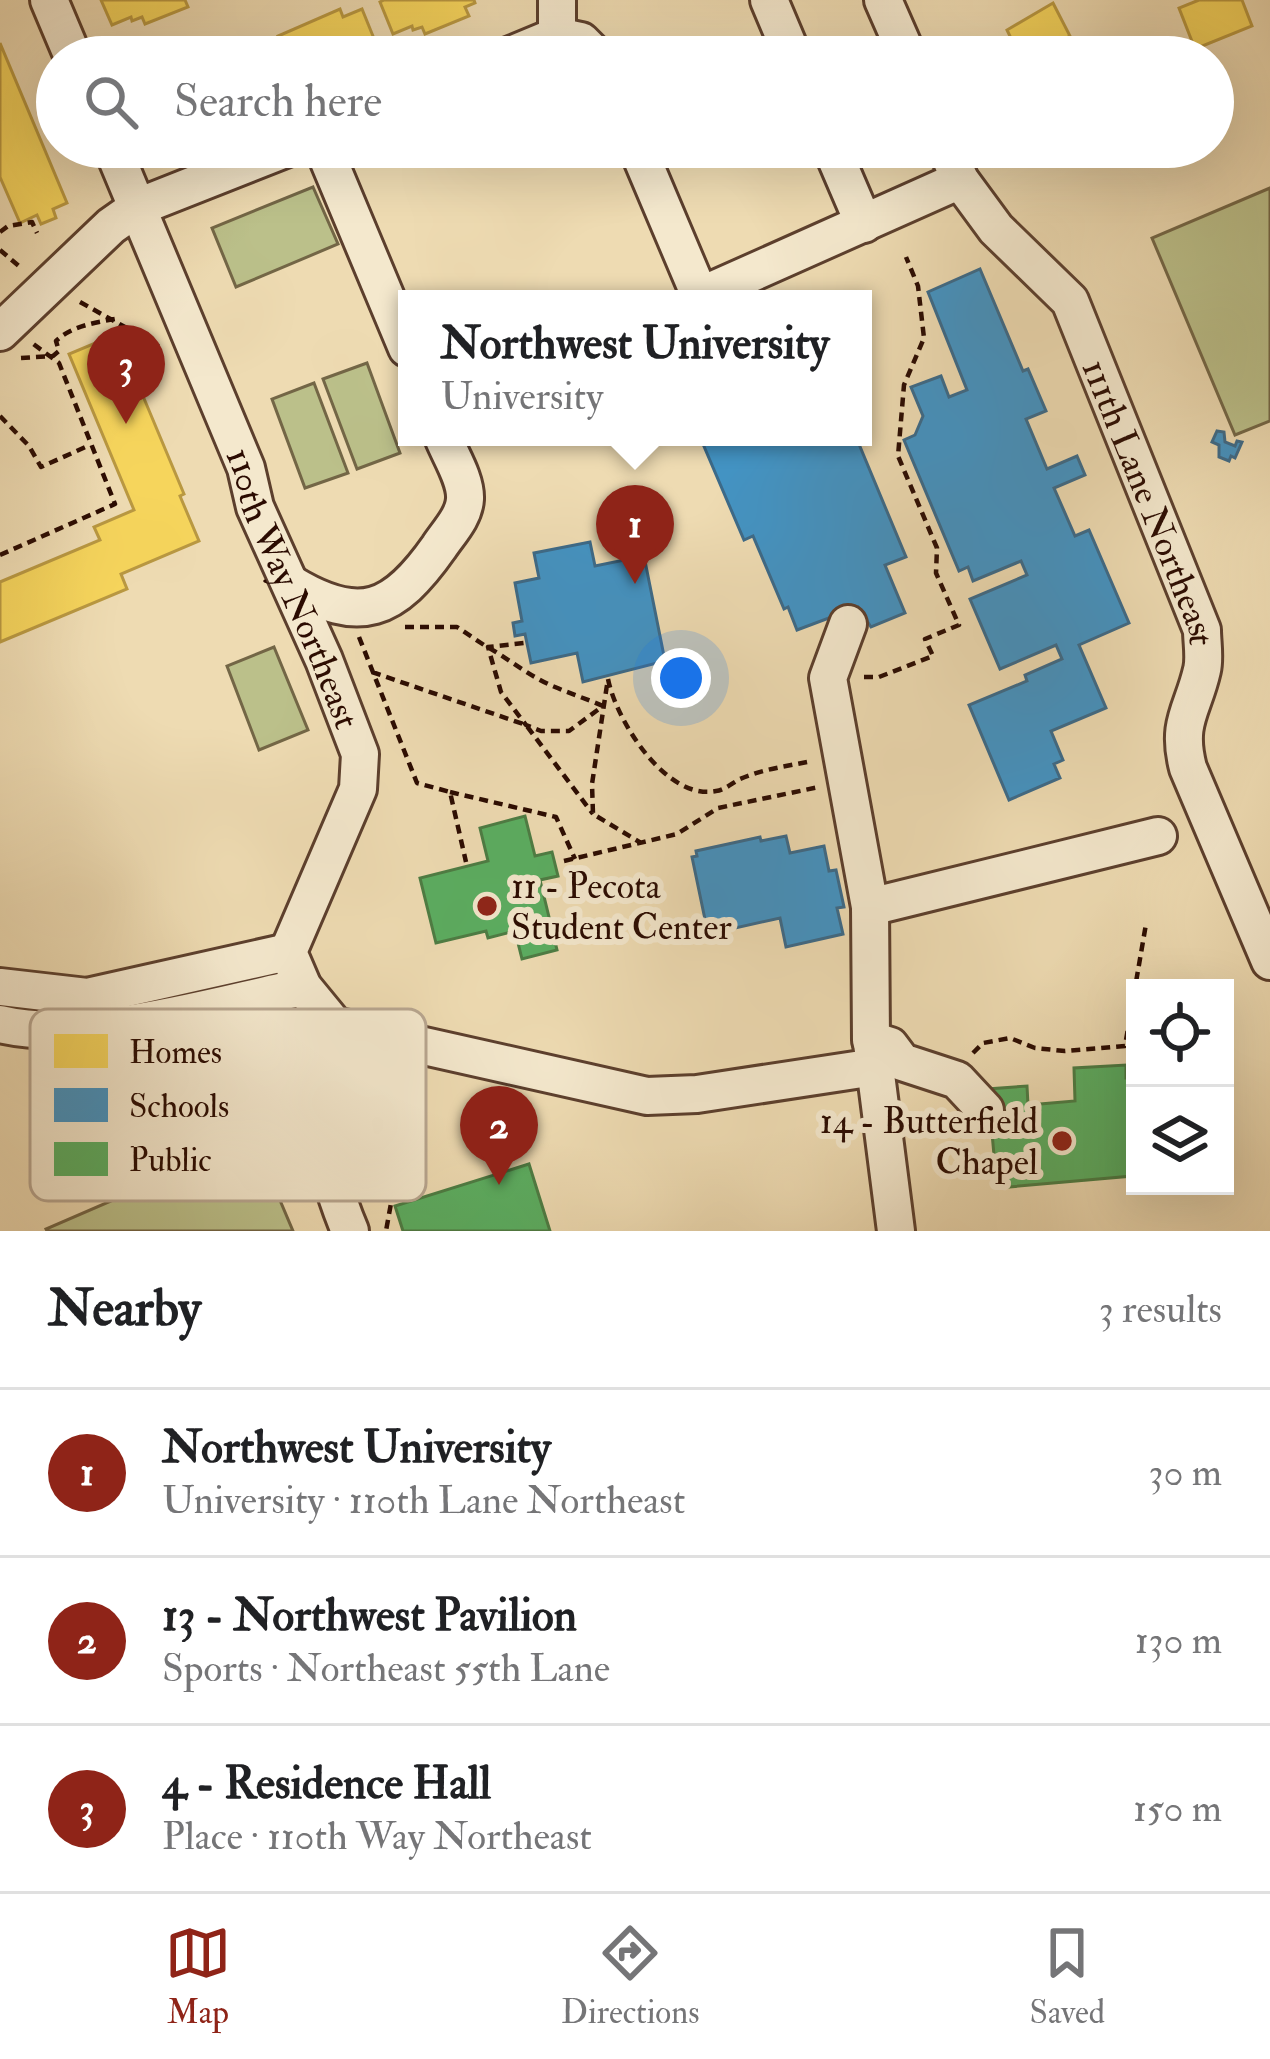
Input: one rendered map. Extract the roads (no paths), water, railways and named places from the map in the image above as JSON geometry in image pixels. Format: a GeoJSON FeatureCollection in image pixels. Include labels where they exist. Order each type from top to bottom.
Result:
{"type":"FeatureCollection","features":[{"type":"Feature","properties":{"kind":"street"},"geometry":{"type":"LineString","coordinates":[[49,0],[64,36]]}},
{"type":"Feature","properties":{"kind":"street"},"geometry":{"type":"LineString","coordinates":[[769,0],[785,36]]}},
{"type":"Feature","properties":{"kind":"street"},"geometry":{"type":"LineString","coordinates":[[884,0],[899,36]]}},
{"type":"Feature","properties":{"kind":"street","name":"110th Way Northeast"},"geometry":{"type":"LineString","coordinates":[[121,168],[246,468],[255,507],[360,754],[358,789],[288,952]]}},
{"type":"Feature","properties":{"kind":"street"},"geometry":{"type":"LineString","coordinates":[[12,343],[111,226],[138,207],[237,168]]}},
{"type":"Feature","properties":{"kind":"street"},"geometry":{"type":"LineString","coordinates":[[331,168],[398,327]]}},
{"type":"Feature","properties":{"kind":"street"},"geometry":{"type":"LineString","coordinates":[[646,168],[697,290]]}},
{"type":"Feature","properties":{"kind":"street"},"geometry":{"type":"LineString","coordinates":[[840,168],[864,224]]}},
{"type":"Feature","properties":{"kind":"street"},"geometry":{"type":"LineString","coordinates":[[714,290],[864,224],[947,168]]}},
{"type":"Feature","properties":{"kind":"street","name":"111th Lane Northeast"},"geometry":{"type":"LineString","coordinates":[[956,168],[996,229],[1070,301],[1202,630],[1203,668],[1187,708],[1182,745],[1270,961]]}},
{"type":"Feature","properties":{"kind":"street"},"geometry":{"type":"LineString","coordinates":[[291,584],[326,605],[356,609],[399,596],[420,575],[463,513],[466,493],[447,446]]}},
{"type":"Feature","properties":{"kind":"street"},"geometry":{"type":"LineString","coordinates":[[848,625],[829,678],[870,908],[873,1053],[896,1231]]}},
{"type":"Feature","properties":{"kind":"street"},"geometry":{"type":"LineString","coordinates":[[870,908],[1158,836]]}},
{"type":"Feature","properties":{"kind":"street"},"geometry":{"type":"LineString","coordinates":[[0,987],[86,997],[288,952],[312,1009]]}},
{"type":"Feature","properties":{"kind":"street"},"geometry":{"type":"LineString","coordinates":[[195,1009],[303,987]]}},
{"type":"Feature","properties":{"kind":"street"},"geometry":{"type":"LineString","coordinates":[[0,1024],[30,1030]]}},
{"type":"Feature","properties":{"kind":"street"},"geometry":{"type":"LineString","coordinates":[[426,1055],[647,1096],[697,1094],[890,1046],[902,1062],[957,1080],[985,1110]]}},
{"type":"Feature","properties":{"kind":"street"},"geometry":{"type":"LineString","coordinates":[[340,1201],[350,1231]]}},
{"type":"Feature","properties":{"kind":"place","name":"4 - Residence Hall"},"geometry":{"type":"Point","coordinates":[126,424]}},
{"type":"Feature","properties":{"kind":"place","name":"Northwest University"},"geometry":{"type":"Point","coordinates":[635,584]}},
{"type":"Feature","properties":{"kind":"place","name":"11 - Pecota Student Center"},"geometry":{"type":"Point","coordinates":[487,906]}},
{"type":"Feature","properties":{"kind":"place","name":"14 - Butterfield Chapel"},"geometry":{"type":"Point","coordinates":[1062,1141]}},
{"type":"Feature","properties":{"kind":"place","name":"13 - Northwest Pavilion"},"geometry":{"type":"Point","coordinates":[499,1185]}}]}
